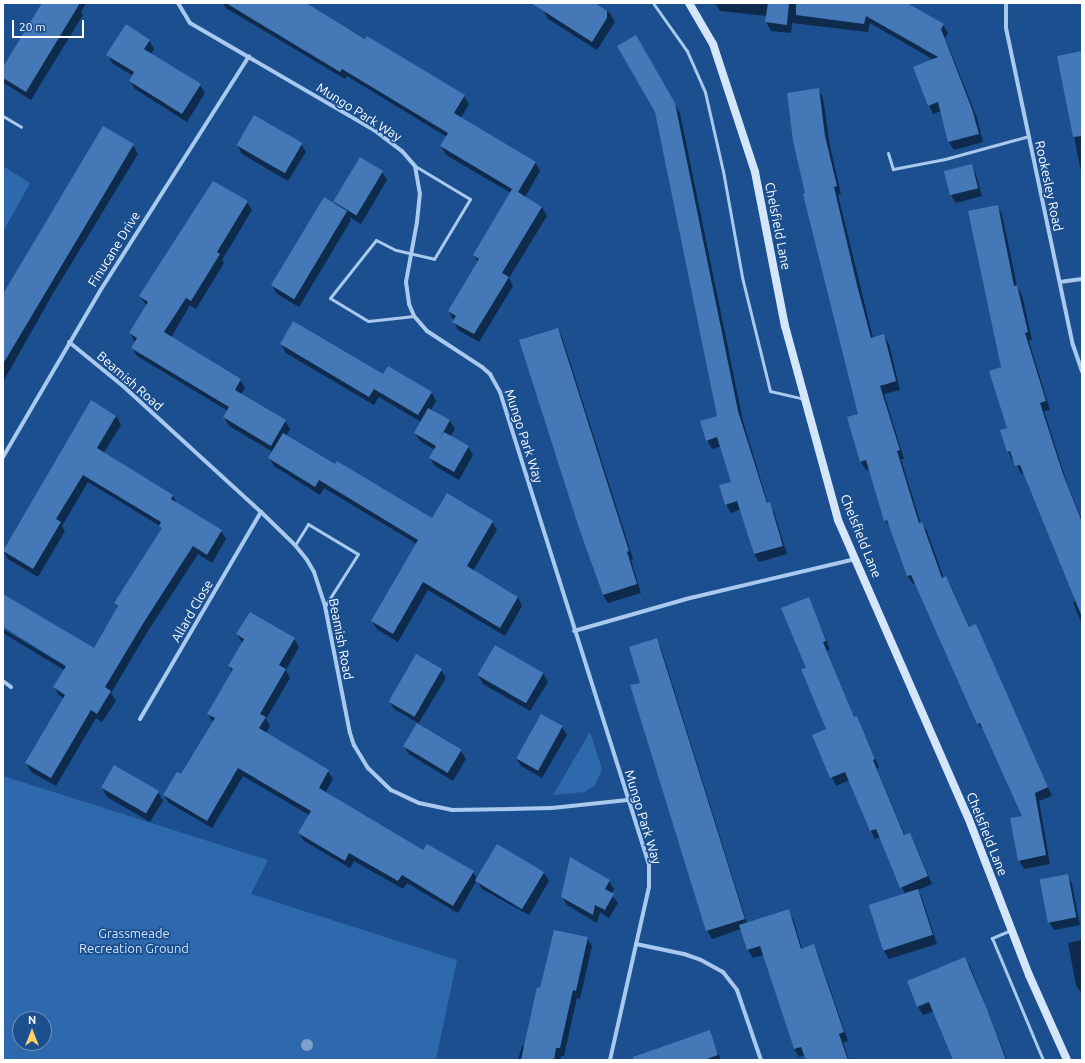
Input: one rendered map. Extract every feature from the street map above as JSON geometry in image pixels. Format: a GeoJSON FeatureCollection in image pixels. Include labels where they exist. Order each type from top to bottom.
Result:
{"type":"FeatureCollection","features":[{"type":"Feature","properties":{"kind":"street","name":"Mungo Park Way"},"geometry":{"type":"LineString","coordinates":[[178,3],[190,23],[374,130],[402,151],[414,166],[420,193],[406,282],[409,304],[414,316],[427,331],[482,367],[490,374],[496,383],[504,404],[574,631],[645,850],[650,878],[610,1060]]}},
{"type":"Feature","properties":{"kind":"street","name":"Chelsfield Lane"},"geometry":{"type":"LineString","coordinates":[[689,3],[697,14],[713,44],[755,172],[785,326],[838,520],[968,817],[1013,930],[1029,975],[1067,1060]]}},
{"type":"Feature","properties":{"kind":"street","name":"Rookesley Road"},"geometry":{"type":"LineString","coordinates":[[1006,3],[1006,28],[1073,345],[1082,371]]}},
{"type":"Feature","properties":{"kind":"street","name":"Finucane Drive"},"geometry":{"type":"LineString","coordinates":[[3,457],[124,252],[249,56]]}},
{"type":"Feature","properties":{"kind":"street"},"geometry":{"type":"LineString","coordinates":[[1060,282],[1082,279]]}},
{"type":"Feature","properties":{"kind":"street","name":"Beamish Road"},"geometry":{"type":"LineString","coordinates":[[70,342],[123,386],[295,545],[314,572],[325,606],[350,733],[354,745],[368,768],[391,790],[419,803],[452,810],[552,808],[628,800]]}},
{"type":"Feature","properties":{"kind":"street","name":"Allard Close"},"geometry":{"type":"LineString","coordinates":[[140,719],[261,512]]}},
{"type":"Feature","properties":{"kind":"street"},"geometry":{"type":"LineString","coordinates":[[574,631],[686,600],[856,559]]}},
{"type":"Feature","properties":{"kind":"street"},"geometry":{"type":"LineString","coordinates":[[3,682],[11,687]]}},
{"type":"Feature","properties":{"kind":"street"},"geometry":{"type":"LineString","coordinates":[[636,944],[684,954],[700,960],[723,972],[738,990],[762,1060]]}},
{"type":"Feature","properties":{"kind":"lane"},"geometry":{"type":"LineString","coordinates":[[653,3],[687,51],[705,92],[723,170],[742,277],[770,391],[804,399]]}},
{"type":"Feature","properties":{"kind":"lane"},"geometry":{"type":"LineString","coordinates":[[3,116],[21,127]]}},
{"type":"Feature","properties":{"kind":"lane"},"geometry":{"type":"LineString","coordinates":[[888,153],[893,169],[945,159],[1029,136]]}},
{"type":"Feature","properties":{"kind":"lane"},"geometry":{"type":"LineString","coordinates":[[414,166],[470,200],[434,258],[396,250],[376,240],[330,298],[368,321],[414,316]]}},
{"type":"Feature","properties":{"kind":"lane"},"geometry":{"type":"LineString","coordinates":[[295,545],[308,524],[358,554],[325,606]]}},
{"type":"Feature","properties":{"kind":"lane"},"geometry":{"type":"LineString","coordinates":[[1013,930],[992,938],[1043,1060]]}},
{"type":"Feature","properties":{"kind":"green space"},"geometry":{"type":"Polygon","coordinates":[[[3,166],[30,183],[3,232],[3,166]]]}},
{"type":"Feature","properties":{"kind":"green space"},"geometry":{"type":"Polygon","coordinates":[[[590,732],[602,769],[595,785],[585,792],[553,795],[590,732]]]}},
{"type":"Feature","properties":{"kind":"green space","name":"Grassmeade Recreation Ground"},"geometry":{"type":"Polygon","coordinates":[[[3,776],[268,860],[251,894],[457,960],[436,1060],[3,1060],[3,776]]]}},
{"type":"Feature","properties":{"kind":"building"},"geometry":{"type":"Polygon","coordinates":[[[42,3],[80,3],[26,92],[3,78],[3,67],[42,3]]]}},
{"type":"Feature","properties":{"kind":"building"},"geometry":{"type":"Polygon","coordinates":[[[226,3],[306,3],[365,39],[367,36],[465,95],[454,113],[536,162],[518,192],[542,207],[502,273],[509,277],[474,334],[452,322],[456,316],[448,311],[479,259],[473,255],[512,189],[440,146],[448,133],[342,69],[340,72],[226,3]]]}},
{"type":"Feature","properties":{"kind":"building"},"geometry":{"type":"Polygon","coordinates":[[[531,3],[595,3],[607,11],[607,18],[592,42],[531,3]]]}},
{"type":"Feature","properties":{"kind":"building"},"geometry":{"type":"Polygon","coordinates":[[[768,3],[789,3],[787,25],[765,22],[768,3]]]}},
{"type":"Feature","properties":{"kind":"building"},"geometry":{"type":"Polygon","coordinates":[[[796,3],[907,3],[944,24],[941,29],[972,109],[979,134],[948,142],[938,102],[928,106],[913,67],[938,57],[866,16],[864,24],[796,15],[796,3]]]}},
{"type":"Feature","properties":{"kind":"building"},"geometry":{"type":"Polygon","coordinates":[[[126,24],[150,40],[144,49],[201,84],[182,114],[129,81],[134,72],[106,55],[126,24]]]}},
{"type":"Feature","properties":{"kind":"building"},"geometry":{"type":"Polygon","coordinates":[[[636,35],[675,103],[738,411],[767,503],[770,502],[783,546],[754,554],[737,501],[725,505],[719,485],[731,482],[717,437],[706,441],[700,421],[717,416],[655,112],[617,46],[636,35]]]}},
{"type":"Feature","properties":{"kind":"building"},"geometry":{"type":"Polygon","coordinates":[[[1082,51],[1082,136],[1073,137],[1057,56],[1082,51]]]}},
{"type":"Feature","properties":{"kind":"building"},"geometry":{"type":"Polygon","coordinates":[[[819,88],[825,136],[837,186],[834,187],[857,285],[871,338],[884,334],[896,381],[880,386],[900,450],[897,451],[919,523],[922,522],[942,578],[946,576],[969,627],[976,624],[1048,787],[1035,793],[1046,855],[1018,861],[1010,818],[1022,816],[980,723],[977,724],[911,575],[907,576],[887,520],[884,521],[866,460],[860,462],[847,417],[858,414],[803,194],[805,193],[793,141],[787,93],[819,88]]]}},
{"type":"Feature","properties":{"kind":"building"},"geometry":{"type":"Polygon","coordinates":[[[254,115],[302,143],[285,173],[236,145],[254,115]]]}},
{"type":"Feature","properties":{"kind":"building"},"geometry":{"type":"Polygon","coordinates":[[[103,126],[134,144],[3,364],[3,294],[103,126]]]}},
{"type":"Feature","properties":{"kind":"building"},"geometry":{"type":"Polygon","coordinates":[[[360,157],[383,171],[356,215],[333,202],[360,157]]]}},
{"type":"Feature","properties":{"kind":"building"},"geometry":{"type":"Polygon","coordinates":[[[972,164],[978,188],[950,195],[944,171],[972,164]]]}},
{"type":"Feature","properties":{"kind":"building"},"geometry":{"type":"Polygon","coordinates":[[[213,181],[248,201],[217,252],[220,254],[191,301],[186,298],[164,332],[241,379],[235,390],[286,420],[271,446],[223,417],[229,407],[131,348],[137,338],[129,333],[148,302],[139,296],[213,181]]]}},
{"type":"Feature","properties":{"kind":"building"},"geometry":{"type":"Polygon","coordinates":[[[324,197],[347,211],[294,299],[271,285],[324,197]]]}},
{"type":"Feature","properties":{"kind":"building"},"geometry":{"type":"Polygon","coordinates":[[[998,205],[1014,286],[1017,285],[1028,332],[1025,333],[1046,401],[1040,403],[1063,474],[1082,522],[1082,617],[1020,465],[1015,466],[1010,451],[1007,452],[1000,430],[1007,428],[989,371],[1001,367],[968,211],[998,205]]]}},
{"type":"Feature","properties":{"kind":"building"},"geometry":{"type":"Polygon","coordinates":[[[293,321],[383,374],[388,366],[432,392],[418,415],[374,389],[369,397],[280,344],[293,321]]]}},
{"type":"Feature","properties":{"kind":"building"},"geometry":{"type":"Polygon","coordinates":[[[558,328],[629,551],[627,552],[637,584],[603,595],[579,528],[519,340],[558,328]]]}},
{"type":"Feature","properties":{"kind":"building"},"geometry":{"type":"Polygon","coordinates":[[[91,400],[116,416],[97,448],[173,495],[171,499],[222,530],[207,555],[193,546],[144,622],[105,687],[111,691],[97,714],[91,710],[51,778],[25,763],[65,695],[53,687],[66,666],[3,627],[3,594],[94,648],[118,606],[114,603],[162,528],[159,526],[161,522],[83,475],[56,519],[61,522],[33,569],[3,551],[91,400]]]}},
{"type":"Feature","properties":{"kind":"building"},"geometry":{"type":"Polygon","coordinates":[[[428,408],[450,420],[439,440],[444,432],[469,446],[454,472],[429,458],[436,446],[414,433],[428,408]]]}},
{"type":"Feature","properties":{"kind":"building"},"geometry":{"type":"Polygon","coordinates":[[[283,433],[335,464],[337,461],[432,518],[447,493],[493,521],[467,566],[518,597],[500,628],[423,582],[393,634],[371,621],[418,540],[319,480],[315,487],[268,458],[283,433]]]}},
{"type":"Feature","properties":{"kind":"building"},"geometry":{"type":"Polygon","coordinates":[[[809,597],[826,641],[823,642],[854,717],[857,716],[875,759],[873,760],[904,835],[910,833],[928,876],[900,888],[876,829],[870,831],[845,772],[830,778],[812,735],[826,729],[801,669],[806,668],[781,608],[809,597]]]}},
{"type":"Feature","properties":{"kind":"building"},"geometry":{"type":"Polygon","coordinates":[[[250,612],[295,638],[279,665],[286,669],[260,714],[266,717],[259,728],[329,770],[319,788],[423,850],[427,844],[474,871],[453,906],[402,875],[398,881],[349,853],[345,861],[298,833],[311,811],[238,768],[207,821],[163,795],[177,772],[181,774],[215,718],[207,714],[233,669],[228,666],[244,639],[236,634],[250,612]]]}},
{"type":"Feature","properties":{"kind":"building"},"geometry":{"type":"Polygon","coordinates":[[[657,638],[745,919],[706,931],[630,685],[640,683],[629,647],[657,638]]]}},
{"type":"Feature","properties":{"kind":"building"},"geometry":{"type":"Polygon","coordinates":[[[495,645],[543,673],[526,703],[478,675],[495,645]]]}},
{"type":"Feature","properties":{"kind":"building"},"geometry":{"type":"Polygon","coordinates":[[[416,654],[442,669],[414,717],[388,702],[416,654]]]}},
{"type":"Feature","properties":{"kind":"building"},"geometry":{"type":"Polygon","coordinates":[[[541,714],[563,726],[538,771],[516,759],[541,714]]]}},
{"type":"Feature","properties":{"kind":"building"},"geometry":{"type":"Polygon","coordinates":[[[417,723],[462,750],[448,773],[403,746],[417,723]]]}},
{"type":"Feature","properties":{"kind":"building"},"geometry":{"type":"Polygon","coordinates":[[[114,765],[159,791],[146,814],[101,788],[114,765]]]}},
{"type":"Feature","properties":{"kind":"building"},"geometry":{"type":"Polygon","coordinates":[[[497,844],[544,872],[522,909],[475,881],[497,844]]]}},
{"type":"Feature","properties":{"kind":"building"},"geometry":{"type":"Polygon","coordinates":[[[570,857],[610,880],[605,889],[614,894],[605,910],[595,905],[593,915],[561,897],[570,857]]]}},
{"type":"Feature","properties":{"kind":"building"},"geometry":{"type":"Polygon","coordinates":[[[1068,874],[1076,917],[1048,923],[1040,880],[1068,874]]]}},
{"type":"Feature","properties":{"kind":"building"},"geometry":{"type":"Polygon","coordinates":[[[918,889],[933,935],[883,951],[869,905],[918,889]]]}},
{"type":"Feature","properties":{"kind":"building"},"geometry":{"type":"Polygon","coordinates":[[[789,909],[801,949],[814,944],[844,1032],[839,1034],[848,1060],[806,1060],[801,1047],[794,1049],[760,946],[747,950],[739,925],[789,909]]]}},
{"type":"Feature","properties":{"kind":"building"},"geometry":{"type":"Polygon","coordinates":[[[554,930],[588,937],[576,991],[573,990],[560,1048],[556,1048],[554,1060],[521,1060],[537,987],[540,988],[554,930]]]}},
{"type":"Feature","properties":{"kind":"building"},"geometry":{"type":"Polygon","coordinates":[[[965,957],[987,1009],[1006,1060],[953,1060],[929,1002],[917,1007],[907,981],[965,957]]]}},
{"type":"Feature","properties":{"kind":"building"},"geometry":{"type":"Polygon","coordinates":[[[710,1030],[718,1055],[704,1060],[633,1060],[633,1057],[710,1030]]]}}]}
